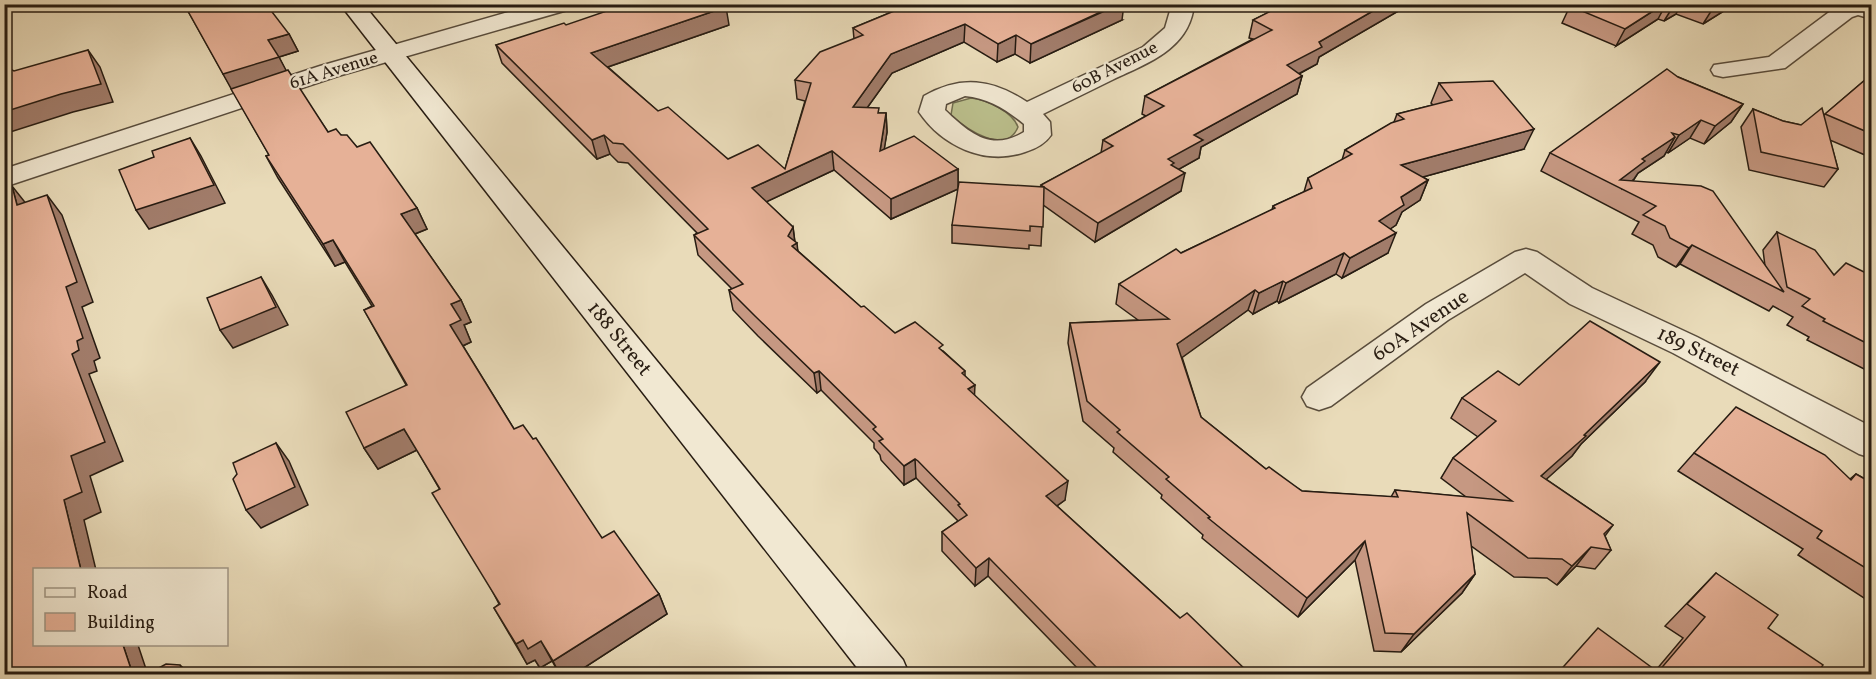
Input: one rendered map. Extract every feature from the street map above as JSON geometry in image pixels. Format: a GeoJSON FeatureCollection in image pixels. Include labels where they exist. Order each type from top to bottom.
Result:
{"type":"FeatureCollection","features":[{"type":"Feature","properties":{"kind":"street","name":"188 Street"},"geometry":{"type":"LineString","coordinates":[[351,4],[888,675]]}},
{"type":"Feature","properties":{"kind":"street","name":"61A Avenue"},"geometry":{"type":"LineString","coordinates":[[4,179],[328,71],[563,4]]}},
{"type":"Feature","properties":{"kind":"street","name":"60B Avenue"},"geometry":{"type":"LineString","coordinates":[[1026,112],[1152,52],[1171,38],[1182,19],[1183,4]]}},
{"type":"Feature","properties":{"kind":"street"},"geometry":{"type":"LineString","coordinates":[[1723,70],[1776,63],[1844,12],[1864,10]]}},
{"type":"Feature","properties":{"kind":"street","name":"60A Avenue"},"geometry":{"type":"LineString","coordinates":[[1319,397],[1437,312],[1526,260]]}},
{"type":"Feature","properties":{"kind":"street","name":"189 Street"},"geometry":{"type":"LineString","coordinates":[[1526,260],[1581,296],[1685,345],[1872,444]]}},
{"type":"Feature","properties":{"kind":"green space"},"geometry":{"type":"Polygon","coordinates":[[[971,98],[991,104],[1011,116],[1018,127],[1012,136],[1004,140],[985,137],[966,127],[951,115],[953,103],[971,98]]]}},
{"type":"Feature","properties":{"kind":"building"},"geometry":{"type":"Polygon","coordinates":[[[184,4],[266,4],[289,34],[268,40],[279,57],[223,74],[184,4]]]}},
{"type":"Feature","properties":{"kind":"building"},"geometry":{"type":"Polygon","coordinates":[[[627,4],[722,4],[726,7],[591,53],[658,111],[668,107],[728,159],[758,145],[785,169],[811,83],[795,80],[820,52],[863,35],[853,28],[911,4],[1118,4],[1031,44],[1016,35],[998,44],[965,24],[891,54],[853,107],[879,108],[878,113],[886,113],[880,151],[914,136],[958,169],[891,199],[832,151],[752,188],[793,227],[788,236],[797,243],[792,246],[861,307],[864,306],[895,333],[915,322],[943,345],[939,348],[965,371],[962,373],[975,385],[968,389],[1068,481],[1046,496],[1180,618],[1187,613],[1251,675],[1104,675],[989,558],[976,568],[942,532],[967,515],[958,505],[960,504],[918,461],[915,459],[904,466],[879,441],[883,439],[873,429],[876,427],[819,371],[814,373],[729,290],[743,284],[694,235],[708,229],[623,144],[613,143],[604,135],[592,140],[496,45],[564,23],[566,25],[627,4]]]}},
{"type":"Feature","properties":{"kind":"building"},"geometry":{"type":"Polygon","coordinates":[[[1285,4],[1385,4],[1319,42],[1322,47],[1287,65],[1302,76],[1194,135],[1203,140],[1168,159],[1174,163],[1171,165],[1185,173],[1098,223],[1041,185],[1113,146],[1103,140],[1164,106],[1145,96],[1272,30],[1253,20],[1285,4]]]}},
{"type":"Feature","properties":{"kind":"building"},"geometry":{"type":"Polygon","coordinates":[[[1572,4],[1664,4],[1625,29],[1570,6],[1572,4]]]}},
{"type":"Feature","properties":{"kind":"building"},"geometry":{"type":"Polygon","coordinates":[[[1705,4],[1718,4],[1713,8],[1705,4]]]}},
{"type":"Feature","properties":{"kind":"building"},"geometry":{"type":"Polygon","coordinates":[[[88,50],[101,84],[4,112],[4,66],[14,71],[88,50]]]}},
{"type":"Feature","properties":{"kind":"building"},"geometry":{"type":"Polygon","coordinates":[[[1667,69],[1678,77],[1743,104],[1715,126],[1701,120],[1679,135],[1672,133],[1675,137],[1642,159],[1645,161],[1620,180],[1701,186],[1713,191],[1784,292],[1692,245],[1689,248],[1670,238],[1665,226],[1643,215],[1656,206],[1550,153],[1667,69]]]}},
{"type":"Feature","properties":{"kind":"building"},"geometry":{"type":"Polygon","coordinates":[[[288,70],[328,132],[336,129],[341,135],[347,135],[357,147],[370,142],[417,208],[401,214],[461,300],[451,304],[461,320],[450,325],[514,429],[523,425],[533,439],[536,438],[602,538],[614,531],[659,594],[553,661],[541,641],[528,649],[523,640],[516,644],[494,608],[500,604],[432,493],[440,489],[404,429],[364,448],[346,412],[407,385],[364,310],[374,306],[333,240],[323,244],[266,156],[269,155],[231,89],[288,70]]]}},
{"type":"Feature","properties":{"kind":"building"},"geometry":{"type":"Polygon","coordinates":[[[1872,74],[1872,134],[1825,114],[1872,74]]]}},
{"type":"Feature","properties":{"kind":"building"},"geometry":{"type":"Polygon","coordinates":[[[1493,81],[1534,129],[1401,165],[1428,180],[1401,197],[1404,205],[1379,221],[1396,233],[1350,258],[1344,253],[1286,283],[1283,281],[1259,293],[1255,290],[1177,344],[1201,417],[1266,469],[1269,467],[1302,491],[1398,497],[1395,490],[1512,501],[1453,458],[1496,421],[1462,398],[1498,371],[1519,385],[1590,321],[1660,362],[1584,435],[1586,436],[1541,476],[1613,525],[1604,534],[1611,550],[1591,547],[1572,566],[1562,559],[1528,558],[1467,513],[1475,574],[1414,634],[1385,633],[1365,541],[1307,598],[1208,518],[1210,517],[1166,479],[1169,477],[1117,432],[1120,430],[1087,401],[1070,323],[1169,319],[1119,284],[1176,249],[1181,253],[1312,188],[1308,178],[1352,154],[1345,150],[1391,123],[1404,119],[1397,114],[1452,100],[1439,83],[1493,81]]]}},
{"type":"Feature","properties":{"kind":"building"},"geometry":{"type":"Polygon","coordinates":[[[1822,108],[1838,169],[1761,152],[1753,109],[1783,121],[1801,125],[1822,108]]]}},
{"type":"Feature","properties":{"kind":"building"},"geometry":{"type":"Polygon","coordinates":[[[190,138],[214,185],[136,210],[119,170],[154,157],[152,151],[190,138]]]}},
{"type":"Feature","properties":{"kind":"building"},"geometry":{"type":"Polygon","coordinates":[[[959,182],[1044,187],[1043,227],[1030,226],[1030,231],[952,225],[959,182]]]}},
{"type":"Feature","properties":{"kind":"building"},"geometry":{"type":"Polygon","coordinates":[[[12,186],[17,205],[47,195],[77,282],[66,287],[83,338],[77,341],[79,350],[72,354],[105,442],[71,456],[82,492],[64,500],[81,568],[33,568],[33,646],[123,646],[133,675],[4,675],[4,189],[12,186]]]}},
{"type":"Feature","properties":{"kind":"building"},"geometry":{"type":"Polygon","coordinates":[[[1777,232],[1815,250],[1834,275],[1846,263],[1872,276],[1872,346],[1823,321],[1825,319],[1802,306],[1810,299],[1787,287],[1777,232]]]}},
{"type":"Feature","properties":{"kind":"building"},"geometry":{"type":"Polygon","coordinates":[[[261,277],[276,307],[220,330],[207,298],[261,277]]]}},
{"type":"Feature","properties":{"kind":"building"},"geometry":{"type":"Polygon","coordinates":[[[1736,407],[1825,455],[1851,480],[1856,474],[1872,483],[1872,572],[1817,538],[1822,531],[1694,453],[1736,407]]]}},
{"type":"Feature","properties":{"kind":"building"},"geometry":{"type":"Polygon","coordinates":[[[276,443],[295,487],[246,510],[233,479],[237,474],[233,463],[276,443]]]}},
{"type":"Feature","properties":{"kind":"building"},"geometry":{"type":"Polygon","coordinates":[[[1716,573],[1778,615],[1768,628],[1823,665],[1816,675],[1556,675],[1598,628],[1658,672],[1705,617],[1687,604],[1716,573]]]}},
{"type":"Feature","properties":{"kind":"building"},"geometry":{"type":"Polygon","coordinates":[[[166,664],[180,665],[184,675],[146,675],[166,664]]]}}]}
